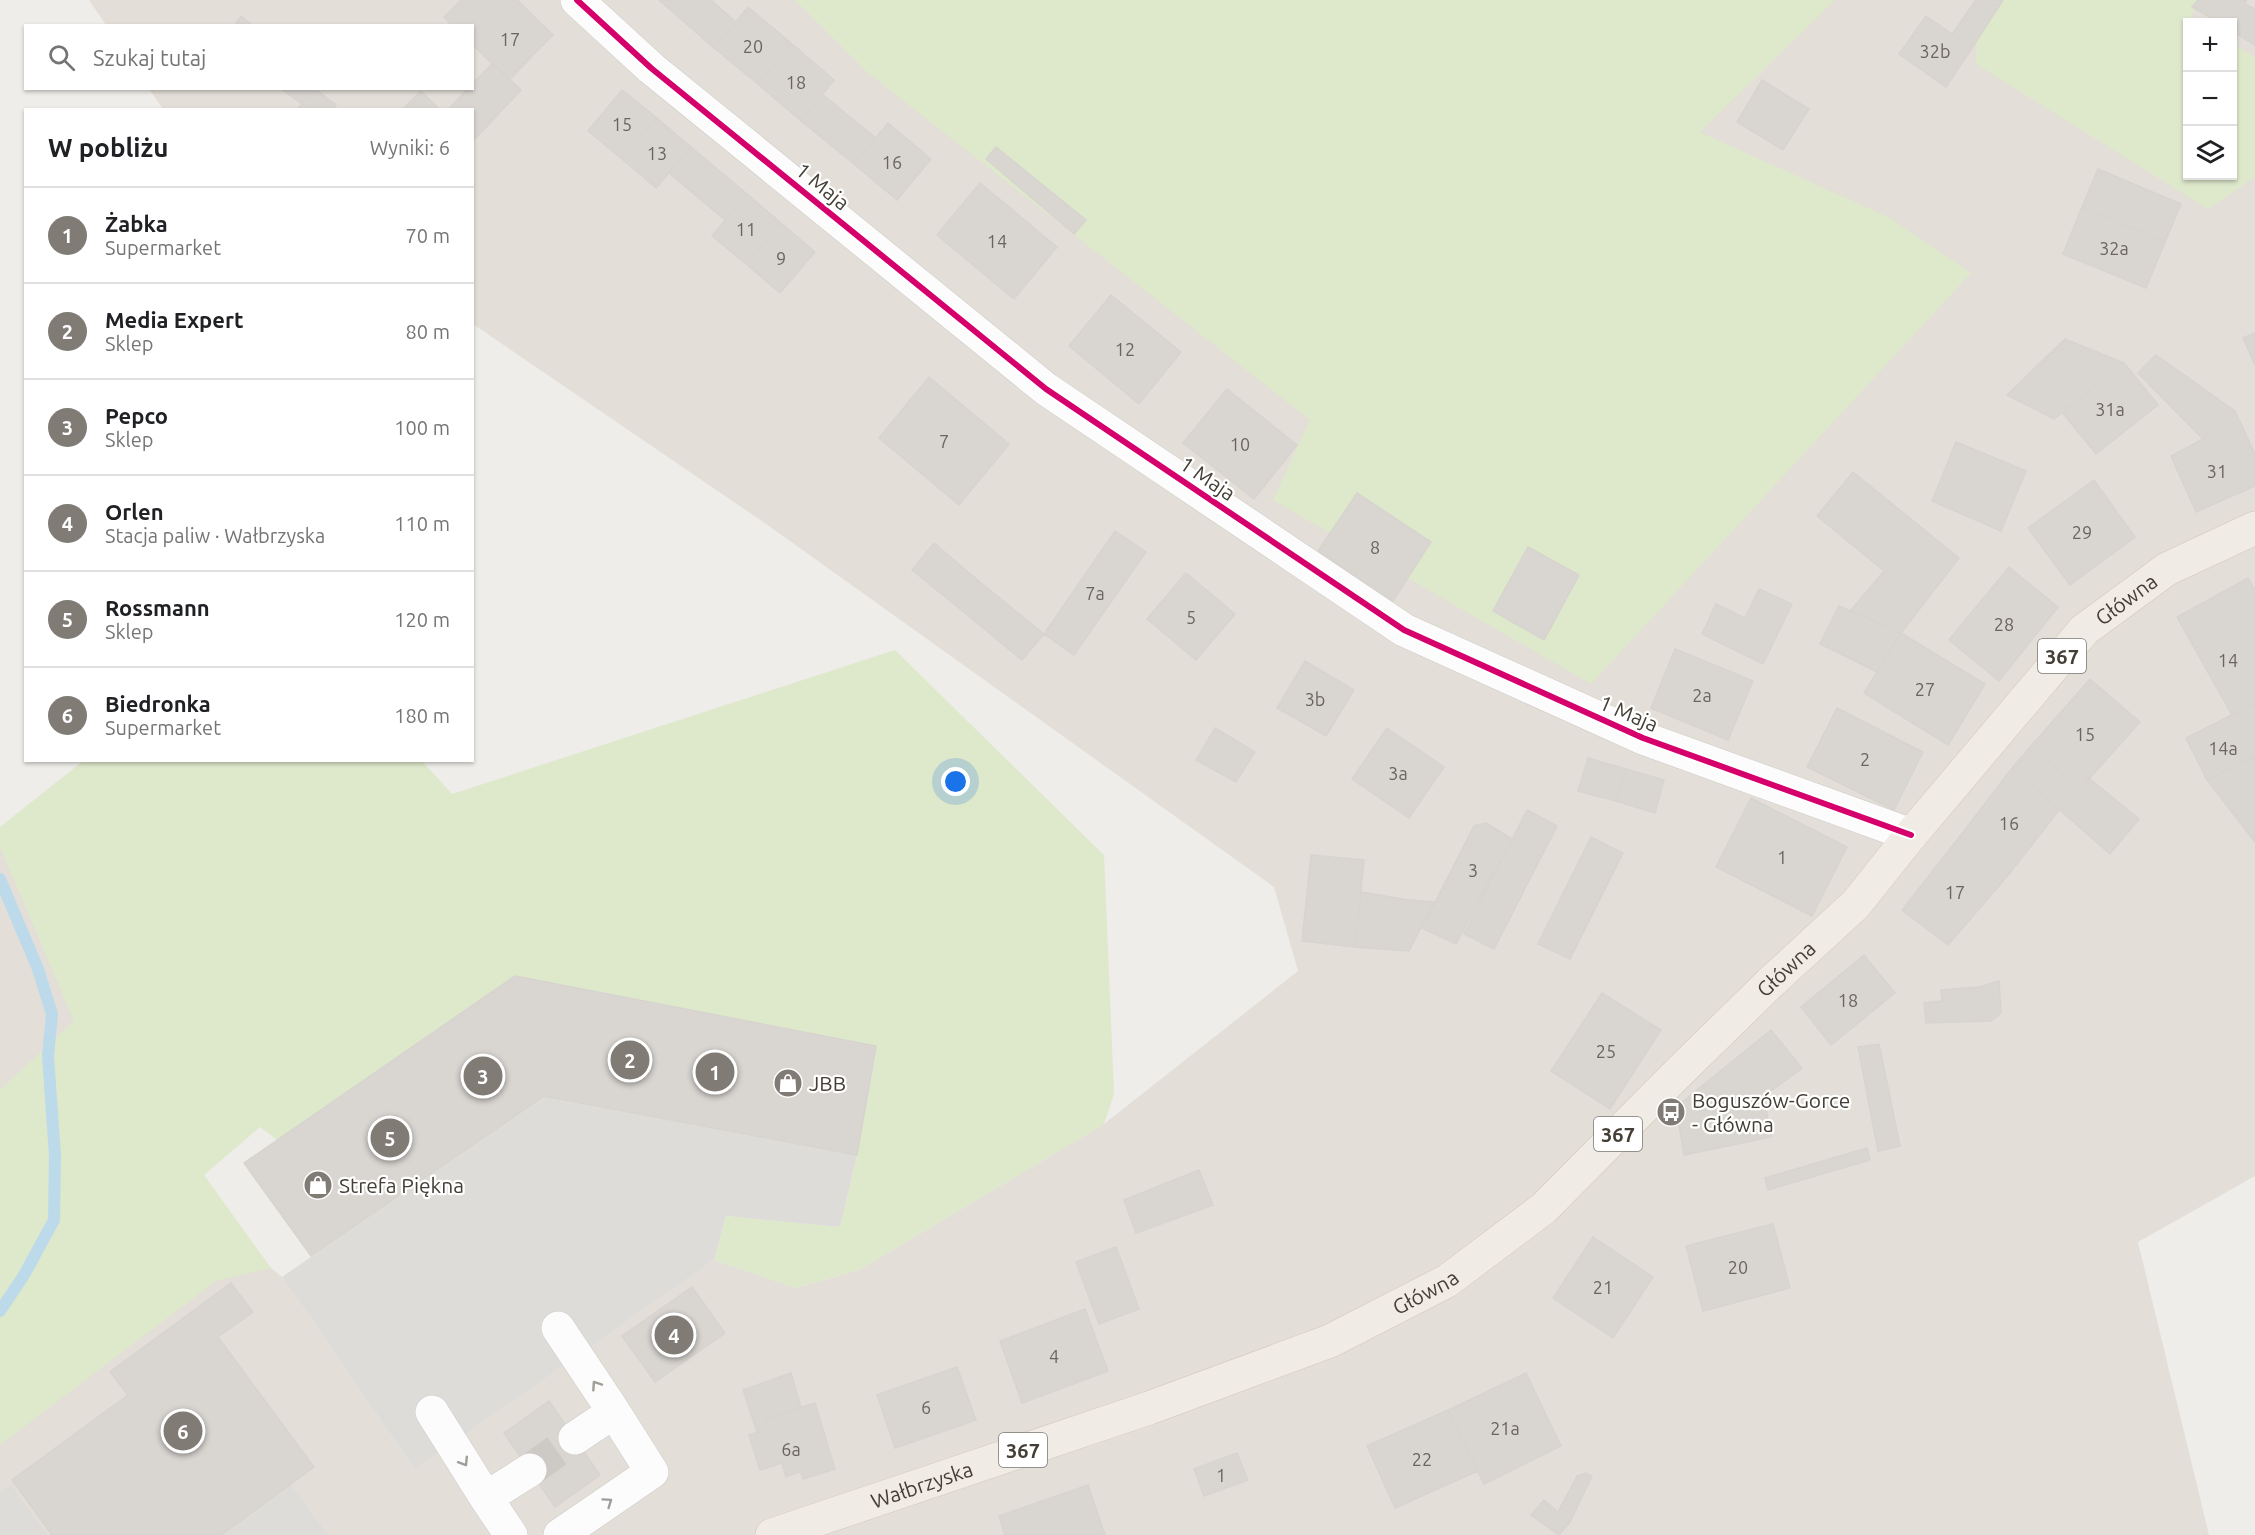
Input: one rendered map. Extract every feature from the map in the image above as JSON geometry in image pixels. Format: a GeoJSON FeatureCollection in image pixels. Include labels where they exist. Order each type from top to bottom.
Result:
{"type":"FeatureCollection","features":[{"type":"Feature","properties":{"kind":"main road","name":"Główna"},"geometry":{"type":"LineString","coordinates":[[1273,1362],[1330,1341],[1447,1281],[1544,1208],[1770,983],[1856,904],[1911,835],[2084,630],[2167,569],[2255,528]]}},
{"type":"Feature","properties":{"kind":"main road","name":"Wałbrzyska"},"geometry":{"type":"LineString","coordinates":[[772,1535],[1138,1412],[1273,1362]]}},
{"type":"Feature","properties":{"kind":"street","name":"1 Maja"},"geometry":{"type":"LineString","coordinates":[[577,0],[651,68],[1046,389],[1404,630],[1643,738],[1911,835]]}},
{"type":"Feature","properties":{"kind":"street"},"geometry":{"type":"LineString","coordinates":[[558,1328],[652,1472],[560,1535]]}},
{"type":"Feature","properties":{"kind":"street"},"geometry":{"type":"LineString","coordinates":[[432,1412],[511,1535]]}},
{"type":"Feature","properties":{"kind":"street"},"geometry":{"type":"LineString","coordinates":[[575,1438],[614,1412]]}},
{"type":"Feature","properties":{"kind":"street"},"geometry":{"type":"LineString","coordinates":[[486,1498],[530,1470]]}},
{"type":"Feature","properties":{"kind":"shaded area"},"geometry":{"type":"Polygon","coordinates":[[[89,0],[2255,0],[2255,1176],[2138,1242],[2209,1535],[0,1535],[0,843],[184,1172],[271,1268],[282,1277],[415,1470],[714,1260],[796,1288],[859,1270],[1104,1124],[1298,971],[1274,887],[769,526],[474,325],[474,108],[162,108],[150,90],[474,90],[474,24],[105,24],[89,0]]]}},
{"type":"Feature","properties":{"kind":"shaded area"},"geometry":{"type":"Polygon","coordinates":[[[544,1096],[857,1155],[840,1227],[726,1216],[714,1260],[415,1470],[282,1277],[544,1096]]]}},
{"type":"Feature","properties":{"kind":"shaded area"},"geometry":{"type":"Polygon","coordinates":[[[282,1473],[328,1535],[194,1535],[282,1473]]]}},
{"type":"Feature","properties":{"kind":"shaded area"},"geometry":{"type":"Polygon","coordinates":[[[11,1485],[48,1535],[0,1535],[0,1492],[11,1485]]]}},
{"type":"Feature","properties":{"kind":"green space"},"geometry":{"type":"Polygon","coordinates":[[[795,0],[1835,0],[1700,132],[1890,218],[1971,273],[1591,684],[1273,500],[1310,420],[868,73],[795,0]]]}},
{"type":"Feature","properties":{"kind":"green space"},"geometry":{"type":"Polygon","coordinates":[[[1977,0],[2200,0],[2191,16],[2194,18],[2183,18],[2183,180],[2237,180],[2237,46],[2255,58],[2255,177],[2208,209],[1976,64],[1977,0]]]}},
{"type":"Feature","properties":{"kind":"green space"},"geometry":{"type":"Polygon","coordinates":[[[895,650],[1104,855],[1114,1094],[1104,1124],[859,1270],[796,1288],[714,1260],[726,1216],[840,1227],[857,1155],[876,1046],[515,976],[277,1140],[260,1127],[204,1175],[271,1268],[216,1281],[0,1445],[0,1090],[74,1021],[0,847],[0,827],[82,762],[423,762],[452,794],[895,650]]]}},
{"type":"Feature","properties":{"kind":"building"},"geometry":{"type":"Polygon","coordinates":[[[461,0],[517,0],[553,35],[509,80],[474,46],[474,24],[451,24],[444,17],[461,0]]]}},
{"type":"Feature","properties":{"kind":"building"},"geometry":{"type":"Polygon","coordinates":[[[659,0],[711,0],[736,22],[714,48],[659,0]]]}},
{"type":"Feature","properties":{"kind":"building"},"geometry":{"type":"Polygon","coordinates":[[[1976,0],[2003,0],[1972,48],[1952,34],[1976,0]]]}},
{"type":"Feature","properties":{"kind":"building"},"geometry":{"type":"Polygon","coordinates":[[[2198,0],[2247,0],[2245,4],[2255,9],[2255,45],[2237,34],[2237,18],[2211,18],[2192,7],[2198,0]]]}},
{"type":"Feature","properties":{"kind":"building"},"geometry":{"type":"Polygon","coordinates":[[[748,7],[791,43],[758,84],[714,48],[748,7]]]}},
{"type":"Feature","properties":{"kind":"building"},"geometry":{"type":"Polygon","coordinates":[[[241,16],[251,24],[235,24],[241,16]]]}},
{"type":"Feature","properties":{"kind":"building"},"geometry":{"type":"Polygon","coordinates":[[[1926,16],[1972,48],[1946,87],[1899,54],[1926,16]]]}},
{"type":"Feature","properties":{"kind":"building"},"geometry":{"type":"Polygon","coordinates":[[[791,43],[834,80],[801,121],[758,84],[791,43]]]}},
{"type":"Feature","properties":{"kind":"building"},"geometry":{"type":"Polygon","coordinates":[[[493,63],[521,90],[474,140],[474,108],[450,108],[466,90],[474,90],[474,82],[493,63]]]}},
{"type":"Feature","properties":{"kind":"building"},"geometry":{"type":"Polygon","coordinates":[[[1762,80],[1809,109],[1783,150],[1737,122],[1762,80]]]}},
{"type":"Feature","properties":{"kind":"building"},"geometry":{"type":"Polygon","coordinates":[[[283,90],[312,90],[302,104],[283,90]]]}},
{"type":"Feature","properties":{"kind":"building"},"geometry":{"type":"Polygon","coordinates":[[[312,90],[317,90],[336,105],[334,108],[299,108],[312,90]]]}},
{"type":"Feature","properties":{"kind":"building"},"geometry":{"type":"Polygon","coordinates":[[[622,90],[657,118],[622,159],[588,131],[622,90]]]}},
{"type":"Feature","properties":{"kind":"building"},"geometry":{"type":"Polygon","coordinates":[[[421,91],[438,108],[404,108],[421,91]]]}},
{"type":"Feature","properties":{"kind":"building"},"geometry":{"type":"Polygon","coordinates":[[[822,94],[876,138],[854,164],[801,121],[822,94]]]}},
{"type":"Feature","properties":{"kind":"building"},"geometry":{"type":"Polygon","coordinates":[[[657,118],[691,147],[656,188],[622,159],[657,118]]]}},
{"type":"Feature","properties":{"kind":"building"},"geometry":{"type":"Polygon","coordinates":[[[888,123],[931,159],[897,200],[854,164],[888,123]]]}},
{"type":"Feature","properties":{"kind":"building"},"geometry":{"type":"Polygon","coordinates":[[[691,147],[747,194],[725,220],[669,173],[691,147]]]}},
{"type":"Feature","properties":{"kind":"building"},"geometry":{"type":"Polygon","coordinates":[[[996,147],[1086,220],[1074,234],[986,159],[996,147]]]}},
{"type":"Feature","properties":{"kind":"building"},"geometry":{"type":"Polygon","coordinates":[[[2098,169],[2181,204],[2165,242],[2082,207],[2098,169]]]}},
{"type":"Feature","properties":{"kind":"building"},"geometry":{"type":"Polygon","coordinates":[[[980,183],[1057,247],[1014,299],[937,235],[980,183]]]}},
{"type":"Feature","properties":{"kind":"building"},"geometry":{"type":"Polygon","coordinates":[[[747,194],[781,223],[746,264],[712,236],[747,194]]]}},
{"type":"Feature","properties":{"kind":"building"},"geometry":{"type":"Polygon","coordinates":[[[2082,207],[2165,242],[2146,288],[2063,254],[2082,207]]]}},
{"type":"Feature","properties":{"kind":"building"},"geometry":{"type":"Polygon","coordinates":[[[781,223],[815,252],[780,293],[746,264],[781,223]]]}},
{"type":"Feature","properties":{"kind":"building"},"geometry":{"type":"Polygon","coordinates":[[[1111,295],[1181,352],[1139,404],[1069,346],[1111,295]]]}},
{"type":"Feature","properties":{"kind":"building"},"geometry":{"type":"Polygon","coordinates":[[[2255,333],[2255,365],[2243,338],[2255,333]]]}},
{"type":"Feature","properties":{"kind":"building"},"geometry":{"type":"Polygon","coordinates":[[[2065,339],[2124,363],[2054,419],[2007,395],[2065,339]]]}},
{"type":"Feature","properties":{"kind":"building"},"geometry":{"type":"Polygon","coordinates":[[[2156,355],[2235,411],[2203,439],[2138,373],[2156,355]]]}},
{"type":"Feature","properties":{"kind":"building"},"geometry":{"type":"Polygon","coordinates":[[[2124,363],[2158,405],[2096,454],[2062,412],[2124,363]]]}},
{"type":"Feature","properties":{"kind":"building"},"geometry":{"type":"Polygon","coordinates":[[[929,377],[1009,444],[959,505],[879,438],[929,377]]]}},
{"type":"Feature","properties":{"kind":"building"},"geometry":{"type":"Polygon","coordinates":[[[1227,389],[1297,445],[1254,499],[1183,443],[1227,389]]]}},
{"type":"Feature","properties":{"kind":"building"},"geometry":{"type":"Polygon","coordinates":[[[2235,411],[2255,454],[2255,486],[2196,512],[2171,456],[2203,439],[2235,411]]]}},
{"type":"Feature","properties":{"kind":"building"},"geometry":{"type":"Polygon","coordinates":[[[1956,442],[2026,471],[2001,531],[1932,501],[1956,442]]]}},
{"type":"Feature","properties":{"kind":"building"},"geometry":{"type":"Polygon","coordinates":[[[1853,472],[1959,558],[1901,633],[1851,610],[1884,571],[1817,516],[1853,472]]]}},
{"type":"Feature","properties":{"kind":"building"},"geometry":{"type":"Polygon","coordinates":[[[2094,480],[2135,537],[2070,585],[2028,528],[2094,480]]]}},
{"type":"Feature","properties":{"kind":"building"},"geometry":{"type":"Polygon","coordinates":[[[1357,493],[1431,542],[1393,601],[1318,551],[1357,493]]]}},
{"type":"Feature","properties":{"kind":"building"},"geometry":{"type":"Polygon","coordinates":[[[1115,531],[1146,552],[1074,655],[1044,634],[1115,531]]]}},
{"type":"Feature","properties":{"kind":"building"},"geometry":{"type":"Polygon","coordinates":[[[934,543],[980,582],[959,608],[912,570],[934,543]]]}},
{"type":"Feature","properties":{"kind":"building"},"geometry":{"type":"Polygon","coordinates":[[[1528,547],[1579,575],[1544,640],[1493,611],[1528,547]]]}},
{"type":"Feature","properties":{"kind":"building"},"geometry":{"type":"Polygon","coordinates":[[[2009,567],[2058,607],[1999,681],[1949,640],[2009,567]]]}},
{"type":"Feature","properties":{"kind":"building"},"geometry":{"type":"Polygon","coordinates":[[[1186,573],[1235,614],[1196,660],[1147,619],[1186,573]]]}},
{"type":"Feature","properties":{"kind":"building"},"geometry":{"type":"Polygon","coordinates":[[[2248,578],[2255,590],[2255,703],[2232,715],[2177,617],[2248,578]]]}},
{"type":"Feature","properties":{"kind":"building"},"geometry":{"type":"Polygon","coordinates":[[[980,582],[1044,634],[1022,660],[959,608],[980,582]]]}},
{"type":"Feature","properties":{"kind":"building"},"geometry":{"type":"Polygon","coordinates":[[[1759,589],[1792,604],[1763,664],[1702,634],[1716,604],[1745,618],[1759,589]]]}},
{"type":"Feature","properties":{"kind":"building"},"geometry":{"type":"Polygon","coordinates":[[[1839,606],[1901,633],[1877,672],[1820,644],[1839,606]]]}},
{"type":"Feature","properties":{"kind":"building"},"geometry":{"type":"Polygon","coordinates":[[[1901,633],[1985,684],[1948,745],[1864,693],[1901,633]]]}},
{"type":"Feature","properties":{"kind":"building"},"geometry":{"type":"Polygon","coordinates":[[[1675,649],[1753,681],[1728,740],[1651,708],[1675,649]]]}},
{"type":"Feature","properties":{"kind":"building"},"geometry":{"type":"Polygon","coordinates":[[[1305,661],[1354,690],[1326,736],[1277,708],[1305,661]]]}},
{"type":"Feature","properties":{"kind":"building"},"geometry":{"type":"Polygon","coordinates":[[[2090,679],[2140,722],[2080,789],[2031,746],[2090,679]]]}},
{"type":"Feature","properties":{"kind":"building"},"geometry":{"type":"Polygon","coordinates":[[[2255,703],[2255,762],[2252,757],[2207,780],[2186,738],[2255,703]]]}},
{"type":"Feature","properties":{"kind":"building"},"geometry":{"type":"Polygon","coordinates":[[[1837,708],[1923,752],[1894,810],[1807,767],[1837,708]]]}},
{"type":"Feature","properties":{"kind":"building"},"geometry":{"type":"Polygon","coordinates":[[[1215,728],[1255,752],[1236,782],[1196,760],[1215,728]]]}},
{"type":"Feature","properties":{"kind":"building"},"geometry":{"type":"Polygon","coordinates":[[[1387,728],[1444,767],[1409,818],[1352,779],[1387,728]]]}},
{"type":"Feature","properties":{"kind":"building"},"geometry":{"type":"Polygon","coordinates":[[[2031,746],[2080,789],[2090,779],[2139,819],[2110,854],[2012,768],[2031,746]]]}},
{"type":"Feature","properties":{"kind":"building"},"geometry":{"type":"Polygon","coordinates":[[[2252,757],[2255,762],[2255,842],[2207,780],[2252,757]]]}},
{"type":"Feature","properties":{"kind":"building"},"geometry":{"type":"Polygon","coordinates":[[[1588,758],[1626,769],[1616,801],[1578,791],[1588,758]]]}},
{"type":"Feature","properties":{"kind":"building"},"geometry":{"type":"Polygon","coordinates":[[[2012,768],[2059,810],[2010,873],[1960,836],[2012,768]]]}},
{"type":"Feature","properties":{"kind":"building"},"geometry":{"type":"Polygon","coordinates":[[[1626,769],[1664,780],[1655,813],[1616,801],[1626,769]]]}},
{"type":"Feature","properties":{"kind":"building"},"geometry":{"type":"Polygon","coordinates":[[[1751,798],[1847,847],[1812,916],[1716,867],[1751,798]]]}},
{"type":"Feature","properties":{"kind":"building"},"geometry":{"type":"Polygon","coordinates":[[[1527,810],[1557,826],[1494,949],[1464,934],[1527,810]]]}},
{"type":"Feature","properties":{"kind":"building"},"geometry":{"type":"Polygon","coordinates":[[[1486,823],[1512,839],[1456,944],[1422,928],[1474,826],[1486,823]]]}},
{"type":"Feature","properties":{"kind":"building"},"geometry":{"type":"Polygon","coordinates":[[[1960,836],[2010,873],[1948,945],[1902,910],[1960,836]]]}},
{"type":"Feature","properties":{"kind":"building"},"geometry":{"type":"Polygon","coordinates":[[[1591,837],[1623,853],[1570,959],[1538,944],[1591,837]]]}},
{"type":"Feature","properties":{"kind":"building"},"geometry":{"type":"Polygon","coordinates":[[[1311,855],[1364,860],[1355,947],[1302,941],[1311,855]]]}},
{"type":"Feature","properties":{"kind":"building"},"geometry":{"type":"Polygon","coordinates":[[[1361,892],[1434,902],[1409,951],[1355,947],[1361,892]]]}},
{"type":"Feature","properties":{"kind":"building"},"geometry":{"type":"Polygon","coordinates":[[[1864,955],[1895,993],[1831,1045],[1801,1007],[1864,955]]]}},
{"type":"Feature","properties":{"kind":"building"},"geometry":{"type":"Polygon","coordinates":[[[515,976],[876,1046],[857,1155],[544,1096],[311,1256],[244,1163],[515,976]]]}},
{"type":"Feature","properties":{"kind":"building"},"geometry":{"type":"Polygon","coordinates":[[[1999,981],[2001,1013],[1991,1021],[1926,1023],[1924,1003],[1942,1001],[1941,990],[1979,987],[1999,981]]]}},
{"type":"Feature","properties":{"kind":"building"},"geometry":{"type":"Polygon","coordinates":[[[1602,993],[1661,1030],[1610,1109],[1551,1071],[1602,993]]]}},
{"type":"Feature","properties":{"kind":"building"},"geometry":{"type":"Polygon","coordinates":[[[1771,1030],[1802,1068],[1764,1096],[1771,1137],[1684,1155],[1676,1107],[1771,1030]]]}},
{"type":"Feature","properties":{"kind":"building"},"geometry":{"type":"Polygon","coordinates":[[[1879,1044],[1900,1146],[1878,1151],[1858,1047],[1879,1044]]]}},
{"type":"Feature","properties":{"kind":"building"},"geometry":{"type":"Polygon","coordinates":[[[1867,1148],[1870,1160],[1768,1190],[1765,1178],[1867,1148]]]}},
{"type":"Feature","properties":{"kind":"building"},"geometry":{"type":"Polygon","coordinates":[[[1199,1170],[1213,1205],[1136,1233],[1124,1200],[1199,1170]]]}},
{"type":"Feature","properties":{"kind":"building"},"geometry":{"type":"Polygon","coordinates":[[[1773,1224],[1790,1288],[1703,1311],[1686,1246],[1773,1224]]]}},
{"type":"Feature","properties":{"kind":"building"},"geometry":{"type":"Polygon","coordinates":[[[1593,1237],[1653,1277],[1613,1338],[1553,1298],[1593,1237]]]}},
{"type":"Feature","properties":{"kind":"building"},"geometry":{"type":"Polygon","coordinates":[[[1116,1247],[1139,1309],[1099,1324],[1076,1262],[1116,1247]]]}},
{"type":"Feature","properties":{"kind":"building"},"geometry":{"type":"Polygon","coordinates":[[[231,1283],[253,1312],[218,1337],[314,1467],[221,1535],[52,1535],[12,1480],[128,1395],[110,1372],[231,1283]]]}},
{"type":"Feature","properties":{"kind":"building"},"geometry":{"type":"Polygon","coordinates":[[[692,1287],[725,1333],[655,1382],[622,1336],[692,1287]]]}},
{"type":"Feature","properties":{"kind":"building"},"geometry":{"type":"Polygon","coordinates":[[[1085,1309],[1108,1371],[1022,1403],[1000,1341],[1085,1309]]]}},
{"type":"Feature","properties":{"kind":"building"},"geometry":{"type":"Polygon","coordinates":[[[957,1367],[976,1420],[895,1448],[877,1395],[957,1367]]]}},
{"type":"Feature","properties":{"kind":"building"},"geometry":{"type":"Polygon","coordinates":[[[791,1373],[801,1407],[765,1419],[768,1429],[757,1432],[743,1390],[791,1373]]]}},
{"type":"Feature","properties":{"kind":"building"},"geometry":{"type":"Polygon","coordinates":[[[1526,1373],[1561,1446],[1484,1484],[1448,1410],[1526,1373]]]}},
{"type":"Feature","properties":{"kind":"building"},"geometry":{"type":"Polygon","coordinates":[[[549,1401],[600,1475],[555,1507],[504,1433],[549,1401]]]}},
{"type":"Feature","properties":{"kind":"building"},"geometry":{"type":"Polygon","coordinates":[[[815,1403],[835,1469],[803,1479],[801,1471],[786,1477],[782,1463],[760,1470],[749,1435],[768,1429],[765,1419],[815,1403]]]}},
{"type":"Feature","properties":{"kind":"building"},"geometry":{"type":"Polygon","coordinates":[[[1448,1410],[1478,1471],[1395,1508],[1367,1446],[1448,1410]]]}},
{"type":"Feature","properties":{"kind":"building"},"geometry":{"type":"Polygon","coordinates":[[[1237,1453],[1248,1480],[1204,1496],[1194,1469],[1237,1453]]]}},
{"type":"Feature","properties":{"kind":"building"},"geometry":{"type":"Polygon","coordinates":[[[1586,1473],[1592,1476],[1570,1522],[1559,1535],[1531,1515],[1544,1500],[1558,1512],[1577,1476],[1586,1473]]]}},
{"type":"Feature","properties":{"kind":"building"},"geometry":{"type":"Polygon","coordinates":[[[1088,1485],[1105,1535],[1005,1535],[999,1516],[1088,1485]]]}},
{"type":"Feature","properties":{"kind":"waterway"},"geometry":{"type":"LineString","coordinates":[[0,879],[38,969],[52,1014],[48,1056],[55,1156],[54,1220],[24,1275],[0,1311]]}},
{"type":"Feature","properties":{"kind":"tunnel"},"geometry":{"type":"LineString","coordinates":[[530,1470],[575,1438]]}},
{"type":"Feature","properties":{"kind":"cycle path"},"geometry":{"type":"LineString","coordinates":[[577,0],[651,68],[1046,389],[1404,630],[1643,738],[1911,835]]}},
{"type":"Feature","properties":{"kind":"place","name":"Media Expert"},"geometry":{"type":"Point","coordinates":[630,1060]}},
{"type":"Feature","properties":{"kind":"place","name":"Żabka"},"geometry":{"type":"Point","coordinates":[715,1072]}},
{"type":"Feature","properties":{"kind":"place","name":"Pepco"},"geometry":{"type":"Point","coordinates":[483,1076]}},
{"type":"Feature","properties":{"kind":"place","name":"JBB"},"geometry":{"type":"Point","coordinates":[788,1083]}},
{"type":"Feature","properties":{"kind":"place","name":"Boguszów-Gorce - Główna"},"geometry":{"type":"Point","coordinates":[1671,1112]}},
{"type":"Feature","properties":{"kind":"place","name":"Rossmann"},"geometry":{"type":"Point","coordinates":[390,1138]}},
{"type":"Feature","properties":{"kind":"place","name":"Strefa Piękna"},"geometry":{"type":"Point","coordinates":[318,1185]}},
{"type":"Feature","properties":{"kind":"place","name":"Orlen"},"geometry":{"type":"Point","coordinates":[674,1335]}},
{"type":"Feature","properties":{"kind":"place","name":"Biedronka"},"geometry":{"type":"Point","coordinates":[183,1431]}}]}
